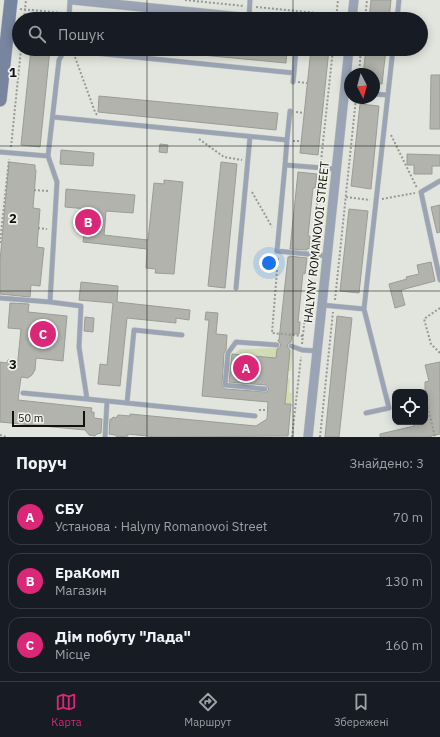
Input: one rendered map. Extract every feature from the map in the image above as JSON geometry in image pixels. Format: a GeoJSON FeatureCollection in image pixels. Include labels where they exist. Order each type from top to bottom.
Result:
{"type":"FeatureCollection","features":[{"type":"Feature","properties":{"kind":"main road"},"geometry":{"type":"LineString","coordinates":[[0,100],[11,0]]}},
{"type":"Feature","properties":{"kind":"street"},"geometry":{"type":"LineString","coordinates":[[72,0],[146,4],[205,12]]}},
{"type":"Feature","properties":{"kind":"street"},"geometry":{"type":"LineString","coordinates":[[353,12],[354,0]]}},
{"type":"Feature","properties":{"kind":"street","name":"HALYNY ROMANOVOI STREET"},"geometry":{"type":"LineString","coordinates":[[348,68],[349,56]]}},
{"type":"Feature","properties":{"kind":"street","name":"HALYNY ROMANOVOI STREET"},"geometry":{"type":"LineString","coordinates":[[308,437],[336,169],[345,104]]}},
{"type":"Feature","properties":{"kind":"lane"},"geometry":{"type":"LineString","coordinates":[[70,12],[72,0]]}},
{"type":"Feature","properties":{"kind":"lane"},"geometry":{"type":"LineString","coordinates":[[250,0],[250,12]]}},
{"type":"Feature","properties":{"kind":"lane"},"geometry":{"type":"LineString","coordinates":[[398,12],[399,0]]}},
{"type":"Feature","properties":{"kind":"lane"},"geometry":{"type":"LineString","coordinates":[[50,302],[57,182],[48,156],[59,60],[61,56]]}},
{"type":"Feature","properties":{"kind":"lane"},"geometry":{"type":"LineString","coordinates":[[123,56],[294,73]]}},
{"type":"Feature","properties":{"kind":"lane"},"geometry":{"type":"LineString","coordinates":[[293,82],[295,56]]}},
{"type":"Feature","properties":{"kind":"lane"},"geometry":{"type":"LineString","coordinates":[[366,413],[389,408],[364,309],[392,56]]}},
{"type":"Feature","properties":{"kind":"lane"},"geometry":{"type":"LineString","coordinates":[[380,94],[387,95]]}},
{"type":"Feature","properties":{"kind":"lane"},"geometry":{"type":"LineString","coordinates":[[290,111],[277,252],[327,256]]}},
{"type":"Feature","properties":{"kind":"lane"},"geometry":{"type":"LineString","coordinates":[[53,117],[287,140]]}},
{"type":"Feature","properties":{"kind":"lane"},"geometry":{"type":"LineString","coordinates":[[236,288],[250,137]]}},
{"type":"Feature","properties":{"kind":"lane"},"geometry":{"type":"LineString","coordinates":[[0,152],[48,156]]}},
{"type":"Feature","properties":{"kind":"lane"},"geometry":{"type":"LineString","coordinates":[[285,165],[336,169]]}},
{"type":"Feature","properties":{"kind":"lane"},"geometry":{"type":"LineString","coordinates":[[440,181],[420,192],[440,277]]}},
{"type":"Feature","properties":{"kind":"lane"},"geometry":{"type":"LineString","coordinates":[[0,298],[81,306],[79,347],[87,399]]}},
{"type":"Feature","properties":{"kind":"lane"},"geometry":{"type":"LineString","coordinates":[[322,305],[364,309]]}},
{"type":"Feature","properties":{"kind":"lane"},"geometry":{"type":"LineString","coordinates":[[127,403],[134,330],[182,335]]}},
{"type":"Feature","properties":{"kind":"lane"},"geometry":{"type":"LineString","coordinates":[[265,389],[225,385],[228,353],[236,342],[277,345]]}},
{"type":"Feature","properties":{"kind":"lane"},"geometry":{"type":"LineString","coordinates":[[291,346],[302,350],[317,351]]}},
{"type":"Feature","properties":{"kind":"lane"},"geometry":{"type":"LineString","coordinates":[[24,393],[255,416]]}},
{"type":"Feature","properties":{"kind":"lane"},"geometry":{"type":"LineString","coordinates":[[105,437],[108,401]]}},
{"type":"Feature","properties":{"kind":"path"},"geometry":{"type":"LineString","coordinates":[[25,12],[26,0]]}},
{"type":"Feature","properties":{"kind":"path"},"geometry":{"type":"LineString","coordinates":[[185,0],[304,12]]}},
{"type":"Feature","properties":{"kind":"path"},"geometry":{"type":"LineString","coordinates":[[337,12],[338,0]]}},
{"type":"Feature","properties":{"kind":"path"},"geometry":{"type":"LineString","coordinates":[[366,12],[367,0]]}},
{"type":"Feature","properties":{"kind":"path"},"geometry":{"type":"LineString","coordinates":[[75,56],[95,112],[102,122]]}},
{"type":"Feature","properties":{"kind":"path"},"geometry":{"type":"LineString","coordinates":[[292,437],[332,56]]}},
{"type":"Feature","properties":{"kind":"path"},"geometry":{"type":"LineString","coordinates":[[359,68],[360,56]]}},
{"type":"Feature","properties":{"kind":"path"},"geometry":{"type":"LineString","coordinates":[[320,437],[355,104]]}},
{"type":"Feature","properties":{"kind":"path"},"geometry":{"type":"LineString","coordinates":[[384,121],[416,188],[420,192]]}},
{"type":"Feature","properties":{"kind":"path"},"geometry":{"type":"LineString","coordinates":[[188,130],[224,157],[248,161]]}},
{"type":"Feature","properties":{"kind":"path"},"geometry":{"type":"LineString","coordinates":[[246,181],[278,237]]}},
{"type":"Feature","properties":{"kind":"path"},"geometry":{"type":"LineString","coordinates":[[34,190],[56,192]]}},
{"type":"Feature","properties":{"kind":"path"},"geometry":{"type":"LineString","coordinates":[[333,196],[376,200],[420,192]]}},
{"type":"Feature","properties":{"kind":"path"},"geometry":{"type":"LineString","coordinates":[[38,228],[54,230]]}},
{"type":"Feature","properties":{"kind":"path"},"geometry":{"type":"LineString","coordinates":[[279,252],[272,333],[303,336]]}},
{"type":"Feature","properties":{"kind":"path"},"geometry":{"type":"LineString","coordinates":[[440,308],[424,319],[431,344],[440,353]]}},
{"type":"Feature","properties":{"kind":"path"},"geometry":{"type":"LineString","coordinates":[[428,408],[435,437]]}},
{"type":"Feature","properties":{"kind":"path"},"geometry":{"type":"LineString","coordinates":[[0,436],[6,437]]}},
{"type":"Feature","properties":{"kind":"green space"},"geometry":{"type":"Polygon","coordinates":[[[277,348],[276,358],[234,354],[240,349],[277,348]]]}},
{"type":"Feature","properties":{"kind":"green space"},"geometry":{"type":"Polygon","coordinates":[[[290,350],[293,350],[291,371],[288,371],[290,350]]]}},
{"type":"Feature","properties":{"kind":"green space"},"geometry":{"type":"Polygon","coordinates":[[[287,378],[290,379],[289,392],[292,393],[291,404],[285,404],[287,378]]]}},
{"type":"Feature","properties":{"kind":"building"},"geometry":{"type":"Polygon","coordinates":[[[371,0],[391,0],[390,12],[370,12],[371,0]]]}},
{"type":"Feature","properties":{"kind":"building"},"geometry":{"type":"Polygon","coordinates":[[[30,56],[49,56],[40,147],[21,145],[30,56]]]}},
{"type":"Feature","properties":{"kind":"building"},"geometry":{"type":"Polygon","coordinates":[[[212,56],[286,56],[286,63],[212,56]]]}},
{"type":"Feature","properties":{"kind":"building"},"geometry":{"type":"Polygon","coordinates":[[[310,56],[328,56],[318,155],[300,153],[310,56]]]}},
{"type":"Feature","properties":{"kind":"building"},"geometry":{"type":"Polygon","coordinates":[[[365,56],[385,56],[382,84],[380,84],[380,68],[364,68],[365,56]]]}},
{"type":"Feature","properties":{"kind":"building"},"geometry":{"type":"Polygon","coordinates":[[[431,75],[440,75],[440,129],[430,129],[431,75]]]}},
{"type":"Feature","properties":{"kind":"building"},"geometry":{"type":"Polygon","coordinates":[[[99,96],[278,113],[276,130],[98,112],[99,96]]]}},
{"type":"Feature","properties":{"kind":"building"},"geometry":{"type":"Polygon","coordinates":[[[360,104],[379,106],[371,189],[351,186],[360,104]]]}},
{"type":"Feature","properties":{"kind":"building"},"geometry":{"type":"Polygon","coordinates":[[[160,144],[168,145],[167,153],[159,152],[160,144]]]}},
{"type":"Feature","properties":{"kind":"building"},"geometry":{"type":"Polygon","coordinates":[[[61,150],[94,153],[93,166],[60,164],[61,150]]]}},
{"type":"Feature","properties":{"kind":"building"},"geometry":{"type":"Polygon","coordinates":[[[407,154],[440,155],[440,166],[432,166],[432,174],[414,174],[414,165],[407,165],[407,154]]]}},
{"type":"Feature","properties":{"kind":"building"},"geometry":{"type":"Polygon","coordinates":[[[9,162],[35,165],[36,170],[33,208],[40,209],[37,247],[44,248],[40,286],[31,285],[30,297],[0,294],[0,261],[9,162]]]}},
{"type":"Feature","properties":{"kind":"building"},"geometry":{"type":"Polygon","coordinates":[[[221,162],[237,164],[225,288],[208,286],[221,162]]]}},
{"type":"Feature","properties":{"kind":"building"},"geometry":{"type":"Polygon","coordinates":[[[298,172],[317,174],[315,188],[313,188],[308,236],[310,236],[309,249],[308,248],[307,250],[290,249],[298,172]]]}},
{"type":"Feature","properties":{"kind":"building"},"geometry":{"type":"Polygon","coordinates":[[[164,180],[183,182],[174,274],[155,273],[156,269],[146,268],[147,249],[83,242],[87,209],[65,207],[66,189],[135,195],[133,213],[106,211],[104,235],[148,240],[154,183],[164,184],[164,180]]]}},
{"type":"Feature","properties":{"kind":"building"},"geometry":{"type":"Polygon","coordinates":[[[440,205],[440,232],[437,233],[431,207],[440,205]]]}},
{"type":"Feature","properties":{"kind":"building"},"geometry":{"type":"Polygon","coordinates":[[[349,209],[368,211],[359,293],[340,291],[349,209]]]}},
{"type":"Feature","properties":{"kind":"building"},"geometry":{"type":"Polygon","coordinates":[[[289,256],[307,258],[305,274],[303,273],[298,322],[300,322],[299,334],[292,334],[291,342],[287,345],[290,350],[285,404],[291,404],[288,436],[156,437],[128,434],[128,436],[117,437],[109,434],[110,419],[113,417],[116,418],[118,415],[130,416],[130,414],[256,426],[267,419],[268,402],[202,396],[209,320],[205,320],[206,312],[218,313],[216,334],[227,335],[226,350],[224,353],[222,387],[225,389],[267,392],[269,389],[266,385],[229,382],[232,354],[276,358],[277,349],[281,346],[278,340],[289,256]]]}},
{"type":"Feature","properties":{"kind":"building"},"geometry":{"type":"Polygon","coordinates":[[[431,262],[435,281],[401,290],[405,305],[395,308],[389,284],[407,279],[406,277],[419,274],[417,265],[431,262]]]}},
{"type":"Feature","properties":{"kind":"building"},"geometry":{"type":"Polygon","coordinates":[[[81,282],[118,286],[117,302],[190,310],[189,320],[176,318],[176,323],[127,318],[120,386],[98,384],[100,364],[107,365],[113,303],[79,300],[81,282]]]}},
{"type":"Feature","properties":{"kind":"building"},"geometry":{"type":"Polygon","coordinates":[[[10,303],[29,304],[28,312],[67,316],[63,361],[36,358],[35,370],[32,375],[28,378],[21,377],[18,400],[92,408],[91,412],[94,412],[94,418],[102,419],[101,433],[95,436],[89,435],[85,430],[0,422],[0,362],[6,363],[9,359],[17,369],[21,329],[8,328],[10,303]]]}},
{"type":"Feature","properties":{"kind":"building"},"geometry":{"type":"Polygon","coordinates":[[[337,316],[352,318],[339,437],[325,437],[337,316]]]}},
{"type":"Feature","properties":{"kind":"building"},"geometry":{"type":"Polygon","coordinates":[[[85,317],[94,318],[93,332],[84,331],[85,317]]]}},
{"type":"Feature","properties":{"kind":"building"},"geometry":{"type":"Polygon","coordinates":[[[440,362],[440,434],[431,437],[380,437],[380,434],[414,425],[428,425],[428,389],[425,389],[425,382],[429,381],[425,365],[440,362]]]}},
{"type":"Feature","properties":{"kind":"place","name":"ЕраКомп"},"geometry":{"type":"Point","coordinates":[88,222]}},
{"type":"Feature","properties":{"kind":"place","name":"Дім побуту \"Лада\""},"geometry":{"type":"Point","coordinates":[43,334]}},
{"type":"Feature","properties":{"kind":"place","name":"СБУ"},"geometry":{"type":"Point","coordinates":[246,368]}}]}
